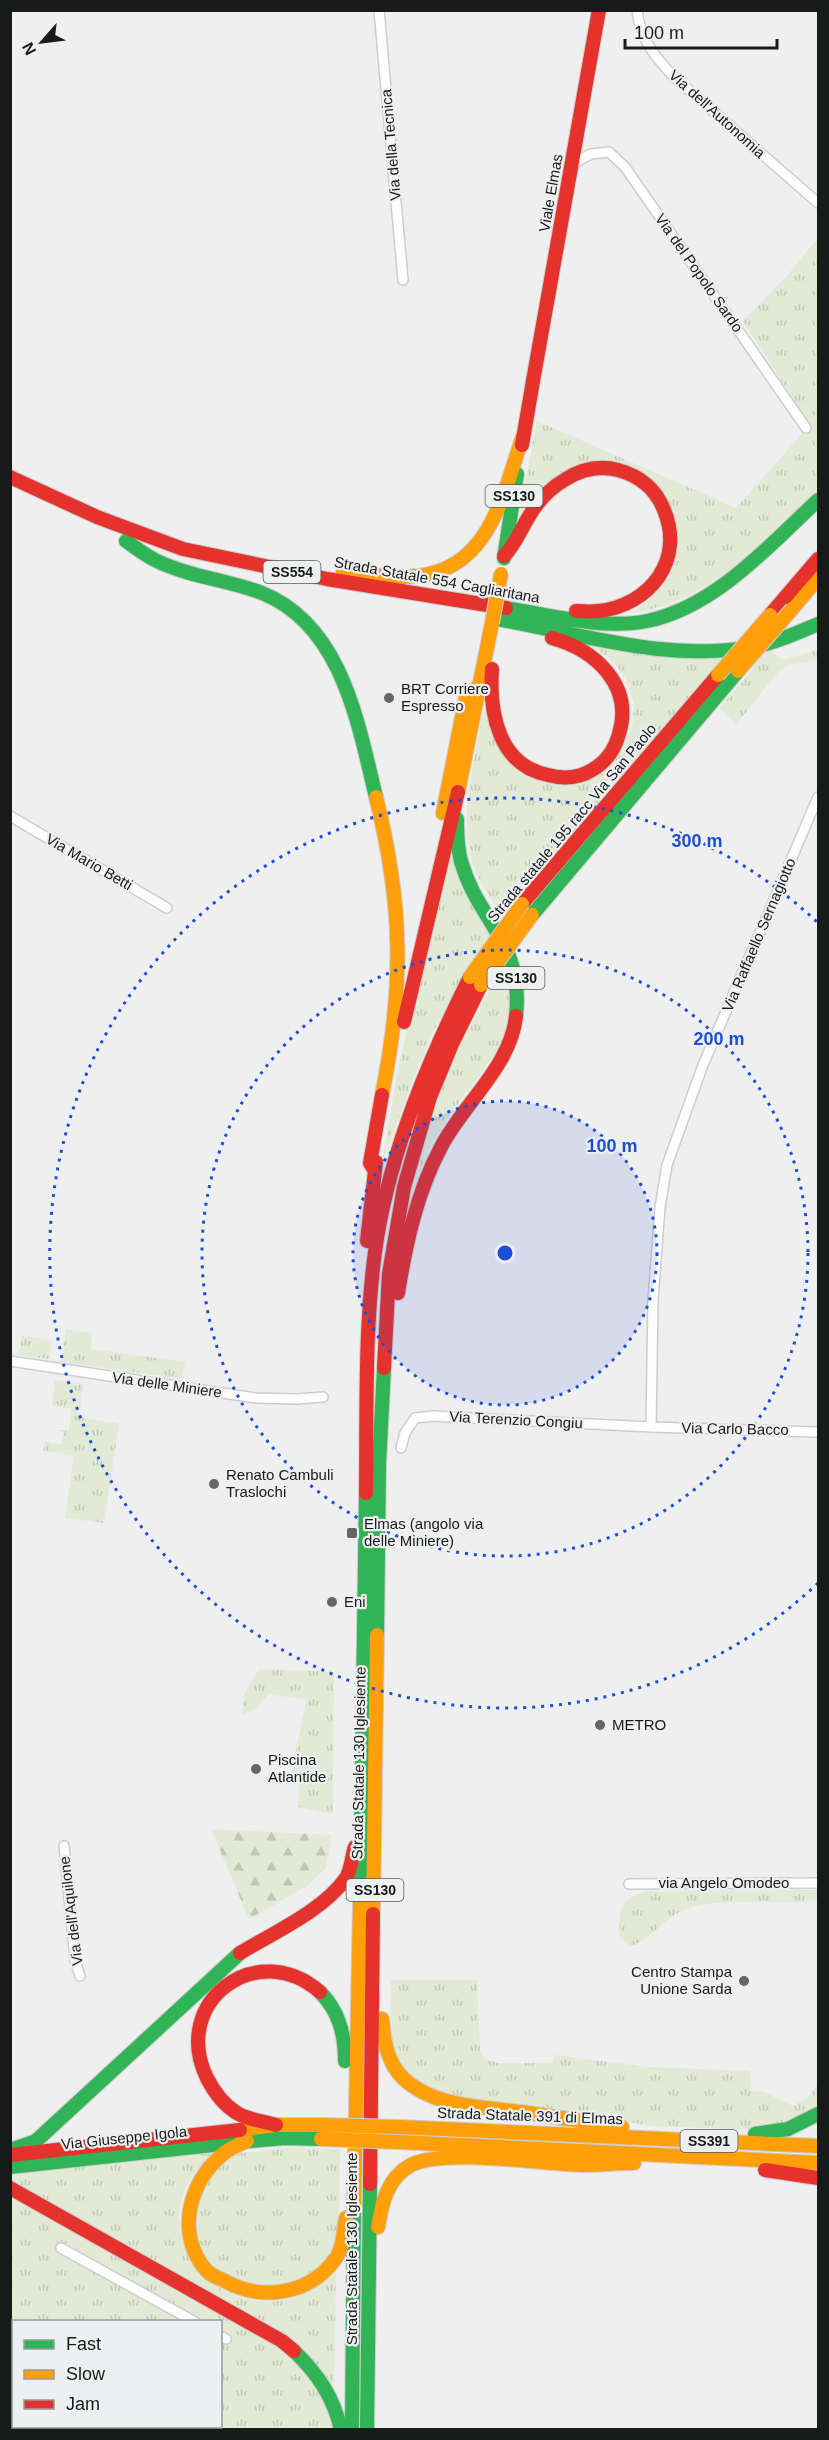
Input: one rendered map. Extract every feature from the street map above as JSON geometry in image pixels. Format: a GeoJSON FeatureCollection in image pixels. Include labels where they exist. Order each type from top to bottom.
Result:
{"type":"FeatureCollection","features":[{"type":"Feature","properties":{"kind":"main road","name":"Viale Elmas"},"geometry":{"type":"LineString","coordinates":[[524,436],[574,163],[599,10]]}},
{"type":"Feature","properties":{"kind":"main road","name":"SS130"},"geometry":{"type":"LineString","coordinates":[[368,1354],[361,1340],[362,1306],[375,1171],[395,1061],[456,800],[480,685],[490,657],[492,623],[524,436]]}},
{"type":"Feature","properties":{"kind":"main road"},"geometry":{"type":"LineString","coordinates":[[221,558],[258,558],[322,570],[401,576],[425,575],[448,569],[464,560],[477,547],[489,528],[524,436]]}},
{"type":"Feature","properties":{"kind":"main road"},"geometry":{"type":"LineString","coordinates":[[504,556],[516,546],[527,519],[555,486],[572,474],[594,468],[615,469],[634,475],[653,489],[669,514],[672,540],[667,564],[655,583],[637,599],[613,609],[592,613],[525,604],[511,610]]}},
{"type":"Feature","properties":{"kind":"main road","name":"Strada Statale 554 Cagliaritana"},"geometry":{"type":"LineString","coordinates":[[10,477],[143,536],[183,549],[327,579],[511,610],[586,629]]}},
{"type":"Feature","properties":{"kind":"main road","name":"Strada Statale 554 Cagliaritana"},"geometry":{"type":"LineString","coordinates":[[10,488],[126,541],[180,559],[230,571],[529,624],[586,629]]}},
{"type":"Feature","properties":{"kind":"main road"},"geometry":{"type":"LineString","coordinates":[[586,629],[647,621],[681,609],[712,592],[744,570],[819,500]]}},
{"type":"Feature","properties":{"kind":"main road"},"geometry":{"type":"LineString","coordinates":[[126,541],[156,561],[266,595],[295,611],[314,628],[328,648],[339,670],[350,698],[382,814],[396,901],[396,1013],[372,1143],[370,1163],[375,1171]]}},
{"type":"Feature","properties":{"kind":"main road","name":"Strada statale 195 racc Via San Paolo"},"geometry":{"type":"LineString","coordinates":[[368,1354],[372,1284],[380,1223],[400,1143],[439,1039],[522,904],[819,559]]}},
{"type":"Feature","properties":{"kind":"main road","name":"Strada statale 195 racc Via San Paolo"},"geometry":{"type":"LineString","coordinates":[[385,1350],[389,1274],[412,1157],[435,1086],[476,981],[738,670],[819,578]]}},
{"type":"Feature","properties":{"kind":"main road"},"geometry":{"type":"LineString","coordinates":[[490,657],[490,696],[493,718],[502,742],[514,759],[534,772],[556,778],[579,776],[600,766],[614,749],[623,728],[624,703],[615,681],[602,663],[582,648],[539,635],[529,624]]}},
{"type":"Feature","properties":{"kind":"main road"},"geometry":{"type":"LineString","coordinates":[[586,629],[653,648],[727,649],[758,646],[819,624]]}},
{"type":"Feature","properties":{"kind":"main road"},"geometry":{"type":"LineString","coordinates":[[446,837],[441,825],[453,754],[466,697],[480,685]]}},
{"type":"Feature","properties":{"kind":"main road","name":"SS130"},"geometry":{"type":"LineString","coordinates":[[385,1350],[393,1330],[400,1276],[421,1196],[431,1168],[450,1130],[497,1065],[509,1042],[516,1020],[519,992],[514,966],[505,941],[479,902],[462,866],[458,845],[456,800]]}},
{"type":"Feature","properties":{"kind":"main road","name":"Strada Statale 130 Iglesiente"},"geometry":{"type":"LineString","coordinates":[[367,2430],[379,1465],[385,1350]]}},
{"type":"Feature","properties":{"kind":"main road","name":"Strada Statale 130 Iglesiente"},"geometry":{"type":"LineString","coordinates":[[352,2430],[355,2100],[362,1823],[368,1354]]}},
{"type":"Feature","properties":{"kind":"main road"},"geometry":{"type":"LineString","coordinates":[[10,2150],[36,2141],[233,1956],[310,1911],[331,1894],[347,1877],[362,1823]]}},
{"type":"Feature","properties":{"kind":"main road"},"geometry":{"type":"LineString","coordinates":[[374,1940],[382,1965],[382,2034],[386,2050],[401,2077],[418,2091],[437,2099],[459,2103],[645,2129],[658,2139]]}},
{"type":"Feature","properties":{"kind":"main road"},"geometry":{"type":"LineString","coordinates":[[276,2125],[238,2114],[226,2104],[213,2091],[200,2060],[198,2043],[200,2018],[216,1994],[239,1978],[269,1970],[295,1976],[319,1990],[343,2026],[345,2088],[355,2100]]}},
{"type":"Feature","properties":{"kind":"main road"},"geometry":{"type":"LineString","coordinates":[[726,2141],[741,2134],[777,2133],[819,2114]]}},
{"type":"Feature","properties":{"kind":"main road","name":"Strada Statale 391 di Elmas"},"geometry":{"type":"LineString","coordinates":[[243,2137],[276,2125],[398,2142],[819,2163]]}},
{"type":"Feature","properties":{"kind":"main road","name":"Strada Statale 391 di Elmas"},"geometry":{"type":"LineString","coordinates":[[243,2137],[399,2127],[819,2146]]}},
{"type":"Feature","properties":{"kind":"main road"},"geometry":{"type":"LineString","coordinates":[[243,2137],[223,2153],[199,2180],[188,2207],[191,2242],[208,2272],[232,2286],[262,2295],[288,2291],[313,2282],[337,2256],[354,2182]]}},
{"type":"Feature","properties":{"kind":"main road","name":"Via Giuseppe Igola"},"geometry":{"type":"LineString","coordinates":[[10,2155],[243,2137]]}},
{"type":"Feature","properties":{"kind":"main road","name":"Via Giuseppe Igola"},"geometry":{"type":"LineString","coordinates":[[10,2167],[243,2137]]}},
{"type":"Feature","properties":{"kind":"main road"},"geometry":{"type":"LineString","coordinates":[[369,2265],[384,2193],[402,2172],[425,2159],[585,2165],[646,2162],[660,2155]]}},
{"type":"Feature","properties":{"kind":"main road"},"geometry":{"type":"LineString","coordinates":[[722,2158],[730,2165],[819,2178]]}},
{"type":"Feature","properties":{"kind":"main road"},"geometry":{"type":"LineString","coordinates":[[10,2188],[282,2341],[304,2358],[330,2393],[339,2415],[340,2430]]}},
{"type":"Feature","properties":{"kind":"street","name":"Via della Tecnica"},"geometry":{"type":"LineString","coordinates":[[379,10],[403,280]]}},
{"type":"Feature","properties":{"kind":"street","name":"Via dell'Autonomia"},"geometry":{"type":"LineString","coordinates":[[637,10],[643,36],[656,58],[674,77],[819,203]]}},
{"type":"Feature","properties":{"kind":"street","name":"Via del Popolo Sardo"},"geometry":{"type":"LineString","coordinates":[[574,163],[591,154],[609,152],[625,167],[806,428]]}},
{"type":"Feature","properties":{"kind":"street","name":"Via Raffaello Sernagiotto"},"geometry":{"type":"LineString","coordinates":[[651,1427],[654,1300],[660,1207],[667,1165],[703,1065],[819,797]]}},
{"type":"Feature","properties":{"kind":"street","name":"Via Mario Betti"},"geometry":{"type":"LineString","coordinates":[[10,816],[167,908]]}},
{"type":"Feature","properties":{"kind":"street","name":"Via delle Miniere"},"geometry":{"type":"LineString","coordinates":[[10,1361],[256,1398],[323,1397]]}},
{"type":"Feature","properties":{"kind":"street","name":"Via Terenzio Congiu"},"geometry":{"type":"LineString","coordinates":[[400,1448],[405,1433],[415,1418],[433,1416],[651,1427]]}},
{"type":"Feature","properties":{"kind":"street","name":"Via Carlo Bacco"},"geometry":{"type":"LineString","coordinates":[[651,1427],[819,1432]]}},
{"type":"Feature","properties":{"kind":"street","name":"Via dell'Aquilone"},"geometry":{"type":"LineString","coordinates":[[64,1846],[75,1960],[80,1976]]}},
{"type":"Feature","properties":{"kind":"street","name":"via Angelo Omodeo"},"geometry":{"type":"LineString","coordinates":[[629,1884],[819,1883]]}},
{"type":"Feature","properties":{"kind":"street"},"geometry":{"type":"LineString","coordinates":[[61,2248],[191,2320]]}},
{"type":"Feature","properties":{"kind":"green space"},"geometry":{"type":"Polygon","coordinates":[[[818,238],[818,490],[755,549],[710,584],[658,607],[630,613],[657,592],[668,578],[673,564],[661,493],[596,462],[523,513],[520,510],[537,421],[736,508],[810,425],[743,321],[785,278],[818,238]]]}},
{"type":"Feature","properties":{"kind":"green space"},"geometry":{"type":"Polygon","coordinates":[[[591,644],[769,650],[782,660],[818,650],[818,661],[788,665],[779,671],[736,725],[719,708],[754,668],[710,677],[505,919],[476,872],[467,833],[469,793],[482,713],[486,711],[494,739],[559,784],[624,745],[633,722],[634,704],[627,681],[614,662],[591,644]]]}},
{"type":"Feature","properties":{"kind":"green space"},"geometry":{"type":"Polygon","coordinates":[[[451,835],[511,963],[512,1013],[498,1050],[450,1115],[430,1147],[405,1211],[443,1080],[488,992],[467,975],[446,1008],[431,1036],[412,1082],[382,1164],[395,1084],[451,835]]]}},
{"type":"Feature","properties":{"kind":"green space"},"geometry":{"type":"Polygon","coordinates":[[[66,1329],[92,1333],[91,1349],[185,1362],[182,1379],[61,1362],[66,1329]]]}},
{"type":"Feature","properties":{"kind":"green space"},"geometry":{"type":"Polygon","coordinates":[[[22,1336],[52,1340],[49,1359],[19,1355],[22,1336]]]}},
{"type":"Feature","properties":{"kind":"green space"},"geometry":{"type":"Polygon","coordinates":[[[55,1380],[83,1384],[79,1417],[119,1424],[104,1523],[65,1518],[74,1456],[43,1451],[45,1442],[62,1444],[64,1432],[60,1430],[69,1430],[71,1409],[52,1406],[55,1380]]]}},
{"type":"Feature","properties":{"kind":"green space"},"geometry":{"type":"Polygon","coordinates":[[[260,1669],[334,1672],[333,1814],[298,1807],[299,1775],[291,1771],[307,1700],[269,1694],[254,1710],[243,1714],[246,1690],[260,1669]]]}},
{"type":"Feature","properties":{"kind":"green space"},"geometry":{"type":"Polygon","coordinates":[[[211,1829],[332,1835],[326,1868],[307,1886],[249,1919],[211,1829]]]}},
{"type":"Feature","properties":{"kind":"green space"},"geometry":{"type":"Polygon","coordinates":[[[818,1890],[818,1901],[730,1902],[697,1906],[670,1918],[637,1944],[630,1946],[620,1939],[620,1914],[625,1902],[649,1891],[818,1890]]]}},
{"type":"Feature","properties":{"kind":"green space"},"geometry":{"type":"Polygon","coordinates":[[[391,1980],[477,1980],[480,2051],[485,2059],[498,2063],[553,2063],[555,2055],[647,2067],[750,2071],[751,2091],[764,2092],[793,2106],[808,2097],[818,2083],[818,2108],[803,2118],[760,2130],[653,2126],[442,2094],[419,2084],[397,2060],[389,2033],[391,1980]]]}},
{"type":"Feature","properties":{"kind":"green space"},"geometry":{"type":"Polygon","coordinates":[[[284,2148],[340,2149],[339,2225],[326,2260],[302,2282],[251,2288],[217,2272],[195,2240],[195,2201],[202,2182],[226,2159],[241,2153],[284,2148]]]}},
{"type":"Feature","properties":{"kind":"green space"},"geometry":{"type":"Polygon","coordinates":[[[216,2150],[193,2176],[184,2191],[180,2207],[180,2223],[185,2244],[192,2257],[214,2284],[234,2296],[258,2301],[282,2301],[310,2291],[336,2266],[334,2390],[329,2379],[11,2182],[10,2175],[216,2150]]]}},
{"type":"Feature","properties":{"kind":"green space"},"geometry":{"type":"Polygon","coordinates":[[[10,2194],[255,2332],[298,2362],[325,2400],[332,2429],[11,2429],[10,2194]]]}},
{"type":"Feature","properties":{"kind":"traffic: fast"},"geometry":{"type":"LineString","coordinates":[[504,558],[517,474]]}},
{"type":"Feature","properties":{"kind":"traffic: fast"},"geometry":{"type":"LineString","coordinates":[[506,608],[613,624],[647,621],[672,614],[696,603],[740,572],[818,500]]}},
{"type":"Feature","properties":{"kind":"traffic: fast"},"geometry":{"type":"LineString","coordinates":[[126,541],[149,557],[170,566],[262,593],[289,608],[311,628],[328,652],[342,679],[362,738],[376,797]]}},
{"type":"Feature","properties":{"kind":"traffic: fast"},"geometry":{"type":"LineString","coordinates":[[502,620],[629,645],[693,651],[757,646],[818,624]]}},
{"type":"Feature","properties":{"kind":"traffic: fast"},"geometry":{"type":"LineString","coordinates":[[532,915],[738,671]]}},
{"type":"Feature","properties":{"kind":"traffic: fast"},"geometry":{"type":"LineString","coordinates":[[457,819],[461,861],[478,901],[507,951],[513,969],[517,991],[516,1016]]}},
{"type":"Feature","properties":{"kind":"traffic: fast"},"geometry":{"type":"LineString","coordinates":[[377,1635],[379,1465],[384,1368]]}},
{"type":"Feature","properties":{"kind":"traffic: fast"},"geometry":{"type":"LineString","coordinates":[[360,1905],[366,1493]]}},
{"type":"Feature","properties":{"kind":"traffic: fast"},"geometry":{"type":"LineString","coordinates":[[10,2150],[36,2141],[240,1953]]}},
{"type":"Feature","properties":{"kind":"traffic: fast"},"geometry":{"type":"LineString","coordinates":[[320,1992],[327,1999],[340,2024],[345,2061]]}},
{"type":"Feature","properties":{"kind":"traffic: fast"},"geometry":{"type":"LineString","coordinates":[[755,2134],[788,2129],[818,2114]]}},
{"type":"Feature","properties":{"kind":"traffic: fast"},"geometry":{"type":"LineString","coordinates":[[240,2142],[285,2138],[321,2139]]}},
{"type":"Feature","properties":{"kind":"traffic: fast"},"geometry":{"type":"LineString","coordinates":[[10,2167],[240,2142]]}},
{"type":"Feature","properties":{"kind":"traffic: fast"},"geometry":{"type":"LineString","coordinates":[[367,2430],[370,2184]]}},
{"type":"Feature","properties":{"kind":"traffic: fast"},"geometry":{"type":"LineString","coordinates":[[352,2430],[354,2204]]}},
{"type":"Feature","properties":{"kind":"traffic: fast"},"geometry":{"type":"LineString","coordinates":[[294,2351],[324,2387],[334,2407],[341,2430]]}},
{"type":"Feature","properties":{"kind":"traffic: slow"},"geometry":{"type":"LineString","coordinates":[[343,572],[408,577],[442,570],[462,559],[477,544],[490,525],[500,504],[523,436]]}},
{"type":"Feature","properties":{"kind":"traffic: slow"},"geometry":{"type":"LineString","coordinates":[[492,623],[501,574]]}},
{"type":"Feature","properties":{"kind":"traffic: slow"},"geometry":{"type":"LineString","coordinates":[[792,609],[818,578]]}},
{"type":"Feature","properties":{"kind":"traffic: slow"},"geometry":{"type":"LineString","coordinates":[[738,671],[792,609]]}},
{"type":"Feature","properties":{"kind":"traffic: slow"},"geometry":{"type":"LineString","coordinates":[[718,675],[770,615]]}},
{"type":"Feature","properties":{"kind":"traffic: slow"},"geometry":{"type":"LineString","coordinates":[[458,792],[492,623]]}},
{"type":"Feature","properties":{"kind":"traffic: slow"},"geometry":{"type":"LineString","coordinates":[[443,813],[466,697],[480,685]]}},
{"type":"Feature","properties":{"kind":"traffic: slow"},"geometry":{"type":"LineString","coordinates":[[376,797],[391,874],[396,910],[397,946],[394,1018],[382,1095]]}},
{"type":"Feature","properties":{"kind":"traffic: slow"},"geometry":{"type":"LineString","coordinates":[[470,977],[522,904]]}},
{"type":"Feature","properties":{"kind":"traffic: slow"},"geometry":{"type":"LineString","coordinates":[[481,985],[532,915]]}},
{"type":"Feature","properties":{"kind":"traffic: slow"},"geometry":{"type":"LineString","coordinates":[[373,1914],[377,1635]]}},
{"type":"Feature","properties":{"kind":"traffic: slow"},"geometry":{"type":"LineString","coordinates":[[354,2204],[360,1905]]}},
{"type":"Feature","properties":{"kind":"traffic: slow"},"geometry":{"type":"LineString","coordinates":[[382,2019],[385,2043],[393,2065],[403,2078],[415,2088],[429,2095],[475,2107],[622,2127]]}},
{"type":"Feature","properties":{"kind":"traffic: slow"},"geometry":{"type":"LineString","coordinates":[[240,2130],[276,2125],[322,2125]]}},
{"type":"Feature","properties":{"kind":"traffic: slow"},"geometry":{"type":"LineString","coordinates":[[322,2125],[399,2127]]}},
{"type":"Feature","properties":{"kind":"traffic: slow"},"geometry":{"type":"LineString","coordinates":[[399,2127],[818,2146]]}},
{"type":"Feature","properties":{"kind":"traffic: slow"},"geometry":{"type":"LineString","coordinates":[[321,2139],[398,2142]]}},
{"type":"Feature","properties":{"kind":"traffic: slow"},"geometry":{"type":"LineString","coordinates":[[247,2141],[227,2151],[214,2162],[195,2191],[190,2208],[191,2241],[197,2257],[209,2272],[238,2287],[253,2291],[284,2291],[299,2287],[313,2280],[339,2254],[346,2218]]}},
{"type":"Feature","properties":{"kind":"traffic: slow"},"geometry":{"type":"LineString","coordinates":[[398,2142],[818,2163]]}},
{"type":"Feature","properties":{"kind":"traffic: slow"},"geometry":{"type":"LineString","coordinates":[[378,2227],[384,2200],[396,2177],[411,2165],[426,2160],[469,2157],[584,2165],[634,2163]]}},
{"type":"Feature","properties":{"kind":"traffic: jam"},"geometry":{"type":"LineString","coordinates":[[533,381],[599,10]]}},
{"type":"Feature","properties":{"kind":"traffic: jam"},"geometry":{"type":"LineString","coordinates":[[522,445],[533,381]]}},
{"type":"Feature","properties":{"kind":"traffic: jam"},"geometry":{"type":"LineString","coordinates":[[504,556],[540,501],[549,491],[572,476],[584,470],[604,468],[626,473],[646,484],[661,502],[669,528],[670,546],[659,577],[648,590],[634,600],[617,607],[599,611],[576,611]]}},
{"type":"Feature","properties":{"kind":"traffic: jam"},"geometry":{"type":"LineString","coordinates":[[10,477],[97,517],[183,549],[327,579],[506,608]]}},
{"type":"Feature","properties":{"kind":"traffic: jam"},"geometry":{"type":"LineString","coordinates":[[770,615],[818,559]]}},
{"type":"Feature","properties":{"kind":"traffic: jam"},"geometry":{"type":"LineString","coordinates":[[492,669],[492,702],[495,719],[500,734],[518,760],[531,769],[548,775],[571,777],[587,773],[602,763],[615,745],[622,716],[621,700],[616,685],[596,661],[583,651],[552,638]]}},
{"type":"Feature","properties":{"kind":"traffic: jam"},"geometry":{"type":"LineString","coordinates":[[522,904],[718,675]]}},
{"type":"Feature","properties":{"kind":"traffic: jam"},"geometry":{"type":"LineString","coordinates":[[404,1022],[458,792]]}},
{"type":"Feature","properties":{"kind":"traffic: jam"},"geometry":{"type":"LineString","coordinates":[[366,1493],[367,1366],[370,1301],[377,1238],[402,1137],[440,1040],[470,977]]}},
{"type":"Feature","properties":{"kind":"traffic: jam"},"geometry":{"type":"LineString","coordinates":[[384,1368],[389,1274],[404,1187],[430,1097],[452,1044],[481,985]]}},
{"type":"Feature","properties":{"kind":"traffic: jam"},"geometry":{"type":"LineString","coordinates":[[398,1293],[413,1218],[425,1182],[450,1131],[485,1084],[505,1052],[516,1016]]}},
{"type":"Feature","properties":{"kind":"traffic: jam"},"geometry":{"type":"LineString","coordinates":[[375,1171],[370,1163],[382,1095]]}},
{"type":"Feature","properties":{"kind":"traffic: jam"},"geometry":{"type":"LineString","coordinates":[[367,1241],[376,1162]]}},
{"type":"Feature","properties":{"kind":"traffic: jam"},"geometry":{"type":"LineString","coordinates":[[240,1953],[311,1911],[336,1890],[346,1878],[355,1847]]}},
{"type":"Feature","properties":{"kind":"traffic: jam"},"geometry":{"type":"LineString","coordinates":[[370,2184],[373,1914]]}},
{"type":"Feature","properties":{"kind":"traffic: jam"},"geometry":{"type":"LineString","coordinates":[[276,2125],[241,2115],[232,2110],[216,2093],[207,2078],[199,2050],[200,2025],[210,2003],[226,1986],[247,1975],[271,1972],[296,1977],[320,1992]]}},
{"type":"Feature","properties":{"kind":"traffic: jam"},"geometry":{"type":"LineString","coordinates":[[10,2155],[240,2130]]}},
{"type":"Feature","properties":{"kind":"traffic: jam"},"geometry":{"type":"LineString","coordinates":[[765,2170],[818,2178]]}},
{"type":"Feature","properties":{"kind":"traffic: jam"},"geometry":{"type":"LineString","coordinates":[[10,2188],[282,2341],[294,2351]]}},
{"type":"Feature","properties":{"kind":"place","name":"BRT Corriere Espresso"},"geometry":{"type":"Point","coordinates":[389,698]}},
{"type":"Feature","properties":{"kind":"place","name":"Renato Cambuli Traslochi"},"geometry":{"type":"Point","coordinates":[214,1484]}},
{"type":"Feature","properties":{"kind":"place","name":"Elmas (angolo via delle Miniere)"},"geometry":{"type":"Point","coordinates":[352,1533]}},
{"type":"Feature","properties":{"kind":"place","name":"Eni"},"geometry":{"type":"Point","coordinates":[332,1602]}},
{"type":"Feature","properties":{"kind":"place","name":"METRO"},"geometry":{"type":"Point","coordinates":[600,1725]}},
{"type":"Feature","properties":{"kind":"place","name":"Piscina Atlantide"},"geometry":{"type":"Point","coordinates":[256,1769]}},
{"type":"Feature","properties":{"kind":"place","name":"Centro Stampa Unione Sarda"},"geometry":{"type":"Point","coordinates":[744,1981]}}]}
